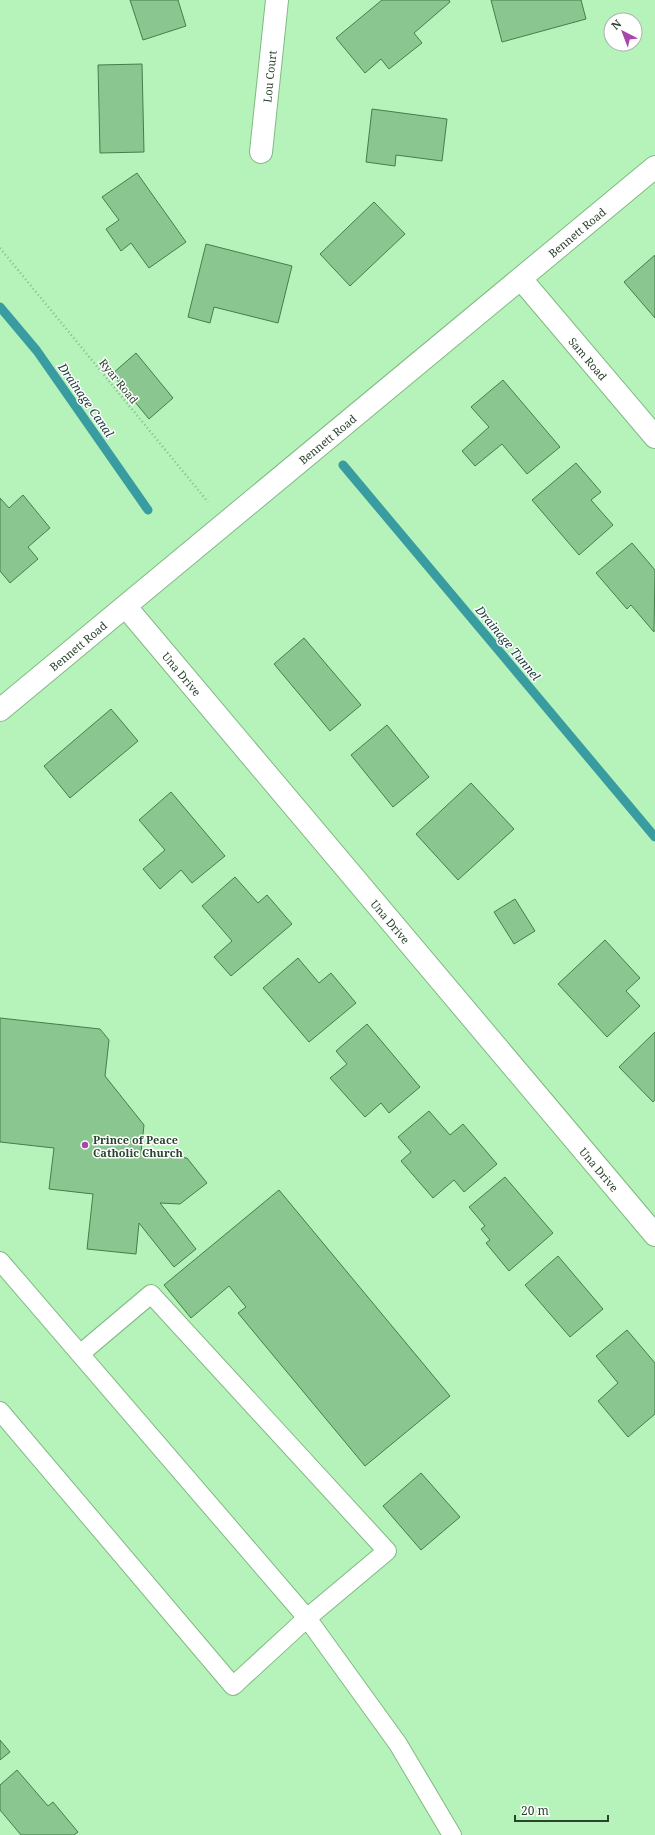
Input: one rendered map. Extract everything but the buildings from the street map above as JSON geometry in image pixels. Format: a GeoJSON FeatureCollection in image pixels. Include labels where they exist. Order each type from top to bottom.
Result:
{"type":"FeatureCollection","features":[{"type":"Feature","properties":{"kind":"street","name":"Lou Court"},"geometry":{"type":"LineString","coordinates":[[262,152],[276,0]]}},
{"type":"Feature","properties":{"kind":"street","name":"Bennett Road"},"geometry":{"type":"LineString","coordinates":[[1,708],[126,607],[655,167]]}},
{"type":"Feature","properties":{"kind":"street","name":"Sam Road"},"geometry":{"type":"LineString","coordinates":[[521,279],[655,437]]}},
{"type":"Feature","properties":{"kind":"street","name":"Una Drive"},"geometry":{"type":"LineString","coordinates":[[126,607],[655,1235]]}},
{"type":"Feature","properties":{"kind":"lane"},"geometry":{"type":"LineString","coordinates":[[0,1261],[307,1618],[398,1744],[452,1835]]}},
{"type":"Feature","properties":{"kind":"lane"},"geometry":{"type":"LineString","coordinates":[[0,1411],[233,1686],[307,1618],[387,1551],[151,1294],[80,1354]]}},
{"type":"Feature","properties":{"kind":"path","name":"Ryar Road"},"geometry":{"type":"LineString","coordinates":[[0,248],[226,524]]}},
{"type":"Feature","properties":{"kind":"waterway","name":"Drainage Canal"},"geometry":{"type":"LineString","coordinates":[[0,307],[37,351],[148,510]]}},
{"type":"Feature","properties":{"kind":"waterway","name":"Drainage Tunnel"},"geometry":{"type":"LineString","coordinates":[[343,465],[655,837]]}},
{"type":"Feature","properties":{"kind":"place","name":"Prince of Peace Catholic Church"},"geometry":{"type":"Point","coordinates":[85,1145]}}]}
